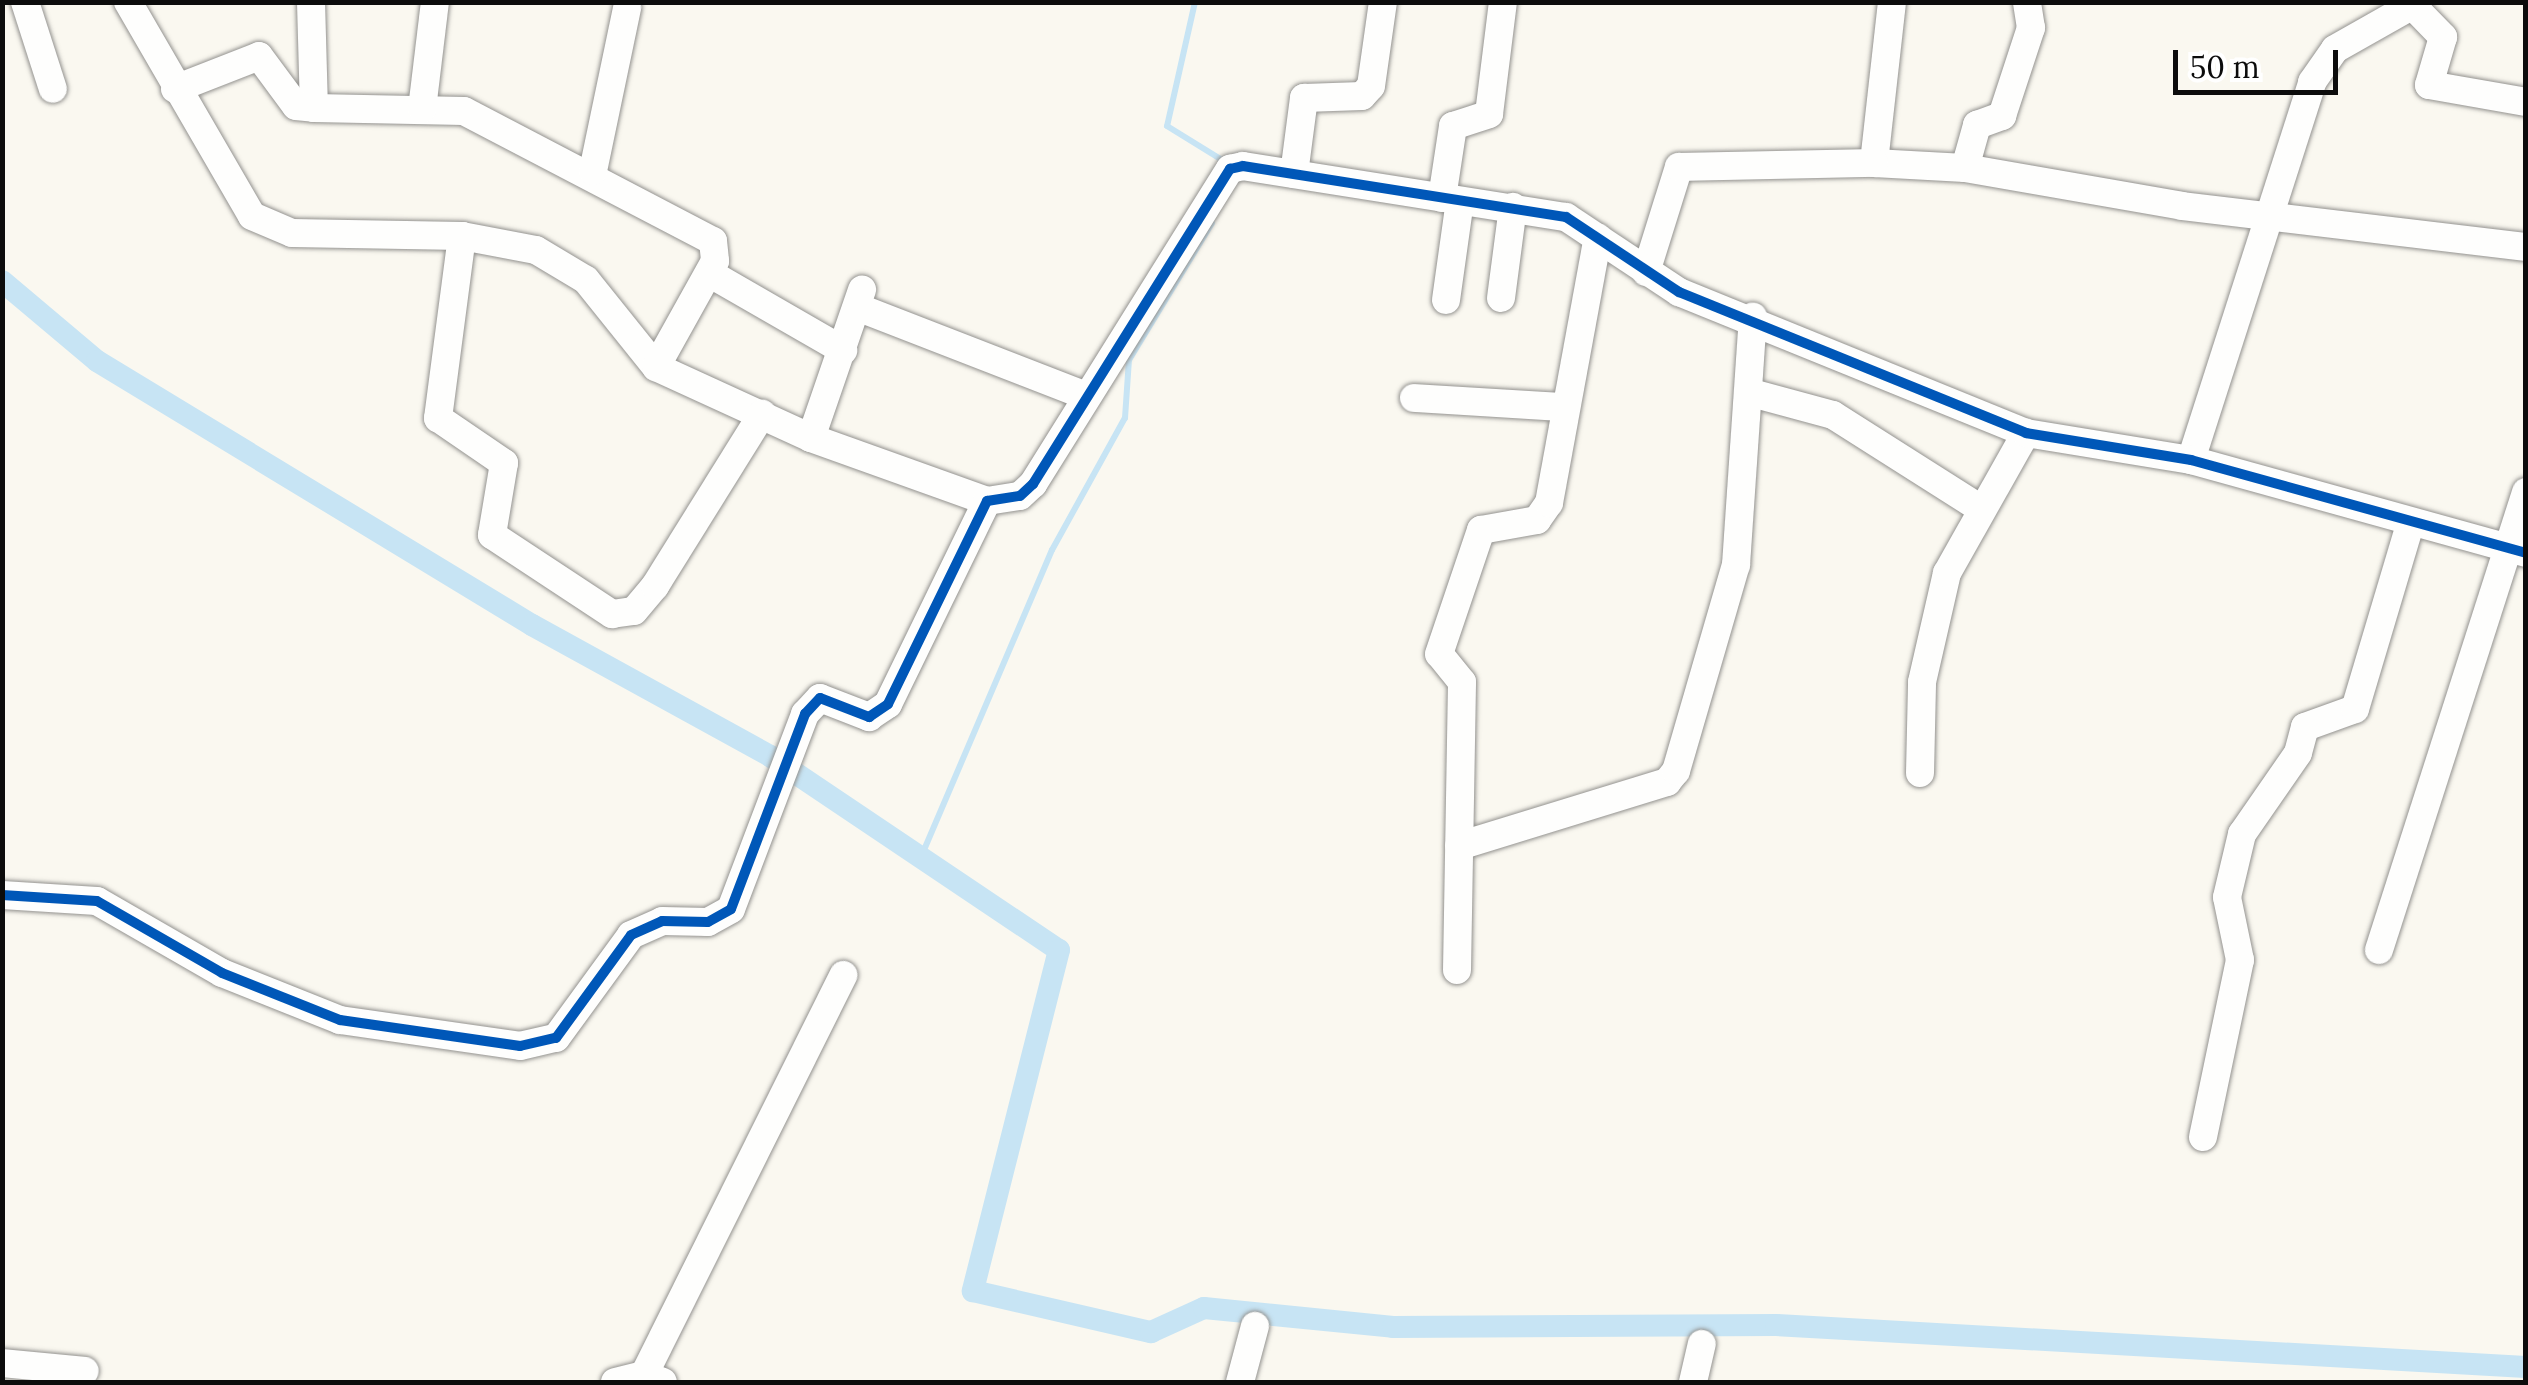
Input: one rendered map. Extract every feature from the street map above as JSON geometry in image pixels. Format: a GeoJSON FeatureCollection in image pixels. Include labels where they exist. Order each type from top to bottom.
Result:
{"type":"FeatureCollection","features":[{"type":"Feature","properties":{"kind":"street"},"geometry":{"type":"LineString","coordinates":[[26,2],[54,88]]}},
{"type":"Feature","properties":{"kind":"street"},"geometry":{"type":"LineString","coordinates":[[128,2],[239,203],[270,227],[462,236],[536,250],[568,267],[656,367],[811,438],[987,502],[1020,496],[1032,484],[1230,169],[1294,174],[1566,217],[1646,272],[2026,433],[2191,460],[2410,524],[2516,550]]}},
{"type":"Feature","properties":{"kind":"street"},"geometry":{"type":"LineString","coordinates":[[311,2],[314,108]]}},
{"type":"Feature","properties":{"kind":"street"},"geometry":{"type":"LineString","coordinates":[[422,110],[434,2]]}},
{"type":"Feature","properties":{"kind":"street"},"geometry":{"type":"LineString","coordinates":[[1294,174],[1304,98],[1362,96],[1371,86],[1383,2]]}},
{"type":"Feature","properties":{"kind":"street"},"geometry":{"type":"LineString","coordinates":[[1446,300],[1453,126],[1490,114],[1503,2]]}},
{"type":"Feature","properties":{"kind":"street"},"geometry":{"type":"LineString","coordinates":[[1874,163],[1892,2]]}},
{"type":"Feature","properties":{"kind":"street"},"geometry":{"type":"LineString","coordinates":[[1965,168],[1977,125],[2002,116],[2031,28],[2027,2]]}},
{"type":"Feature","properties":{"kind":"street"},"geometry":{"type":"LineString","coordinates":[[2191,460],[2277,214],[2302,107],[2324,60],[2412,4],[2443,37],[2429,85],[2526,102]]}},
{"type":"Feature","properties":{"kind":"street"},"geometry":{"type":"LineString","coordinates":[[593,171],[626,8]]}},
{"type":"Feature","properties":{"kind":"street"},"geometry":{"type":"LineString","coordinates":[[175,89],[256,55],[296,106],[464,111],[593,171],[704,232],[717,254],[656,367]]}},
{"type":"Feature","properties":{"kind":"street"},"geometry":{"type":"LineString","coordinates":[[1646,272],[1680,167],[1874,163],[1965,168],[2526,248]]}},
{"type":"Feature","properties":{"kind":"street"},"geometry":{"type":"LineString","coordinates":[[1501,298],[1512,208]]}},
{"type":"Feature","properties":{"kind":"street"},"geometry":{"type":"LineString","coordinates":[[462,236],[438,418],[504,463],[492,536],[612,614],[634,612],[655,586],[762,414]]}},
{"type":"Feature","properties":{"kind":"street"},"geometry":{"type":"LineString","coordinates":[[1457,970],[1462,682],[1438,654],[1481,530],[1544,514],[1560,407],[1598,237]]}},
{"type":"Feature","properties":{"kind":"street"},"geometry":{"type":"LineString","coordinates":[[709,272],[843,350]]}},
{"type":"Feature","properties":{"kind":"street"},"geometry":{"type":"LineString","coordinates":[[811,438],[860,298],[1086,396]]}},
{"type":"Feature","properties":{"kind":"street"},"geometry":{"type":"LineString","coordinates":[[1459,846],[1671,778],[1736,566],[1753,317]]}},
{"type":"Feature","properties":{"kind":"street"},"geometry":{"type":"LineString","coordinates":[[1748,392],[1834,415],[1981,509]]}},
{"type":"Feature","properties":{"kind":"street"},"geometry":{"type":"LineString","coordinates":[[1414,398],[1560,407]]}},
{"type":"Feature","properties":{"kind":"street"},"geometry":{"type":"LineString","coordinates":[[1920,774],[1922,682],[1937,610],[1981,509],[2026,433]]}},
{"type":"Feature","properties":{"kind":"street"},"geometry":{"type":"LineString","coordinates":[[2380,950],[2516,550],[2526,492]]}},
{"type":"Feature","properties":{"kind":"street"},"geometry":{"type":"LineString","coordinates":[[2,895],[98,901],[222,973],[340,1020],[537,1044],[570,1026],[631,935],[731,909],[782,762],[820,698],[870,717],[888,704],[987,502]]}},
{"type":"Feature","properties":{"kind":"street"},"geometry":{"type":"LineString","coordinates":[[2203,1137],[2240,960],[2227,898],[2242,834],[2298,753],[2304,728],[2356,709],[2410,524]]}},
{"type":"Feature","properties":{"kind":"street"},"geometry":{"type":"LineString","coordinates":[[614,1382],[653,1379],[843,975]]}},
{"type":"Feature","properties":{"kind":"street"},"geometry":{"type":"LineString","coordinates":[[1240,1382],[1256,1326]]}},
{"type":"Feature","properties":{"kind":"street"},"geometry":{"type":"LineString","coordinates":[[1693,1382],[1702,1344]]}},
{"type":"Feature","properties":{"kind":"street"},"geometry":{"type":"LineString","coordinates":[[2,1363],[85,1371]]}},
{"type":"Feature","properties":{"kind":"waterway"},"geometry":{"type":"LineString","coordinates":[[1195,2],[1167,126],[1227,163]]}},
{"type":"Feature","properties":{"kind":"waterway"},"geometry":{"type":"LineString","coordinates":[[921,857],[1052,550],[1125,418],[1129,360],[1212,223]]}},
{"type":"Feature","properties":{"kind":"waterway"},"geometry":{"type":"LineString","coordinates":[[2,281],[97,361],[532,625],[770,756],[1059,950],[973,1291],[1151,1332],[1204,1308],[1393,1327],[1776,1325],[2526,1367]]}},
{"type":"Feature","properties":{"kind":"cycle path"},"geometry":{"type":"LineString","coordinates":[[2,895],[97,901],[222,973],[340,1020],[520,1046],[556,1038],[631,935],[662,921],[708,922],[731,909],[805,714],[820,698],[869,717],[888,704],[987,501],[1020,496],[1033,484],[1230,169],[1243,166],[1566,217],[1679,292],[2026,433],[2191,460],[2526,553]]}}]}
